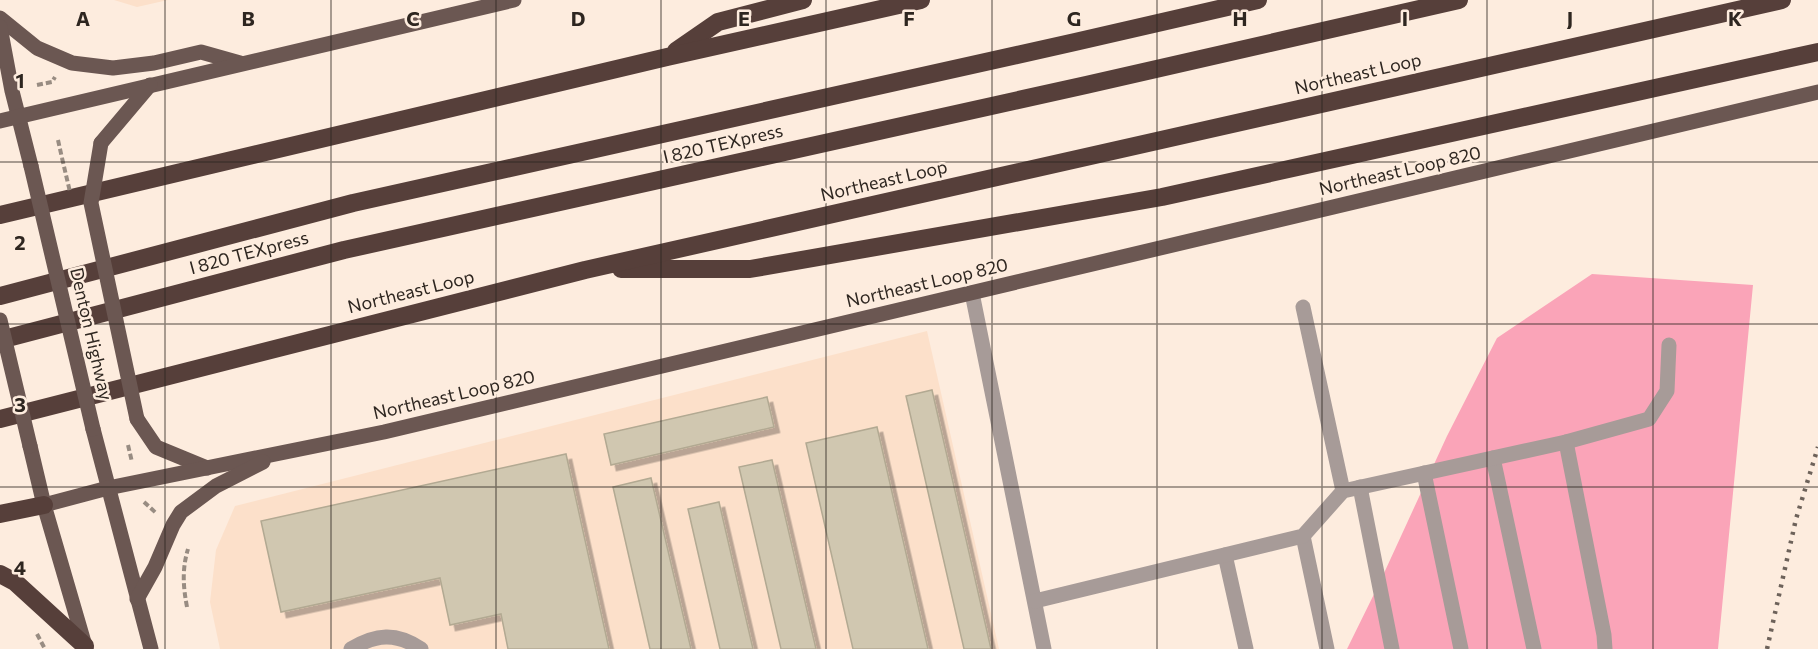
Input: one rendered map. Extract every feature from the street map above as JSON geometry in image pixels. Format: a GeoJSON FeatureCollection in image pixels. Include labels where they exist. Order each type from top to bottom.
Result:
{"type":"FeatureCollection","features":[{"type":"Feature","properties":{"kind":"highway"},"geometry":{"type":"LineString","coordinates":[[667,57],[718,22],[803,0]]}},
{"type":"Feature","properties":{"kind":"highway"},"geometry":{"type":"LineString","coordinates":[[0,215],[667,57],[921,0]]}},
{"type":"Feature","properties":{"kind":"highway","name":"I 820 TEXpress"},"geometry":{"type":"LineString","coordinates":[[0,296],[353,203],[1258,0]]}},
{"type":"Feature","properties":{"kind":"highway","name":"I 820 TEXpress"},"geometry":{"type":"LineString","coordinates":[[0,340],[345,250],[1459,0]]}},
{"type":"Feature","properties":{"kind":"highway","name":"Northeast Loop"},"geometry":{"type":"LineString","coordinates":[[0,418],[585,270],[1782,0]]}},
{"type":"Feature","properties":{"kind":"highway"},"geometry":{"type":"LineString","coordinates":[[585,270],[750,269],[1162,198],[1818,52]]}},
{"type":"Feature","properties":{"kind":"highway"},"geometry":{"type":"LineString","coordinates":[[0,514],[44,505]]}},
{"type":"Feature","properties":{"kind":"highway"},"geometry":{"type":"LineString","coordinates":[[0,574],[15,582],[85,648]]}},
{"type":"Feature","properties":{"kind":"main road"},"geometry":{"type":"LineString","coordinates":[[0,121],[514,0]]}},
{"type":"Feature","properties":{"kind":"main road"},"geometry":{"type":"LineString","coordinates":[[0,18],[37,48],[72,63],[113,68],[154,63],[201,52],[243,63]]}},
{"type":"Feature","properties":{"kind":"main road","name":"Denton Highway"},"geometry":{"type":"LineString","coordinates":[[0,27],[18,116],[93,429],[151,649]]}},
{"type":"Feature","properties":{"kind":"main road"},"geometry":{"type":"LineString","coordinates":[[150,85],[101,143],[91,203],[137,419],[156,447],[207,468]]}},
{"type":"Feature","properties":{"kind":"main road","name":"Northeast Loop 820"},"geometry":{"type":"LineString","coordinates":[[44,505],[108,488],[384,432],[1818,93]]}},
{"type":"Feature","properties":{"kind":"main road"},"geometry":{"type":"LineString","coordinates":[[0,320],[44,505],[85,648]]}},
{"type":"Feature","properties":{"kind":"main road"},"geometry":{"type":"LineString","coordinates":[[137,599],[155,567],[173,525],[182,512],[216,486],[279,454]]}},
{"type":"Feature","properties":{"kind":"lane"},"geometry":{"type":"LineString","coordinates":[[972,293],[1044,649]]}},
{"type":"Feature","properties":{"kind":"lane"},"geometry":{"type":"LineString","coordinates":[[1303,307],[1342,491]]}},
{"type":"Feature","properties":{"kind":"lane"},"geometry":{"type":"LineString","coordinates":[[1035,602],[1303,536],[1342,491],[1566,442],[1649,419],[1667,391],[1669,345]]}},
{"type":"Feature","properties":{"kind":"lane"},"geometry":{"type":"LineString","coordinates":[[1566,442],[1605,649]]}},
{"type":"Feature","properties":{"kind":"lane"},"geometry":{"type":"LineString","coordinates":[[1493,458],[1534,649]]}},
{"type":"Feature","properties":{"kind":"lane"},"geometry":{"type":"LineString","coordinates":[[1424,473],[1461,649]]}},
{"type":"Feature","properties":{"kind":"lane"},"geometry":{"type":"LineString","coordinates":[[1360,487],[1392,649]]}},
{"type":"Feature","properties":{"kind":"lane"},"geometry":{"type":"LineString","coordinates":[[1303,536],[1327,649]]}},
{"type":"Feature","properties":{"kind":"lane"},"geometry":{"type":"LineString","coordinates":[[1225,555],[1246,649]]}},
{"type":"Feature","properties":{"kind":"lane"},"geometry":{"type":"LineString","coordinates":[[351,649],[363,642],[382,636],[410,641],[421,649]]}},
{"type":"Feature","properties":{"kind":"path"},"geometry":{"type":"LineString","coordinates":[[37,85],[52,82],[55,76]]}},
{"type":"Feature","properties":{"kind":"path"},"geometry":{"type":"LineString","coordinates":[[57,140],[62,158]]}},
{"type":"Feature","properties":{"kind":"path"},"geometry":{"type":"LineString","coordinates":[[142,495],[144,503],[163,519]]}},
{"type":"Feature","properties":{"kind":"path"},"geometry":{"type":"LineString","coordinates":[[187,607],[183,586],[184,565],[189,545]]}},
{"type":"Feature","properties":{"kind":"shaded area"},"geometry":{"type":"Polygon","coordinates":[[[114,0],[168,0],[137,7],[114,0]]]}},
{"type":"Feature","properties":{"kind":"shaded area"},"geometry":{"type":"Polygon","coordinates":[[[1592,274],[1753,285],[1718,649],[1347,649],[1447,436],[1497,338],[1592,274]]]}},
{"type":"Feature","properties":{"kind":"shaded area"},"geometry":{"type":"Polygon","coordinates":[[[927,331],[999,649],[220,649],[210,602],[216,550],[235,506],[927,331]]]}},
{"type":"Feature","properties":{"kind":"building"},"geometry":{"type":"Polygon","coordinates":[[[932,390],[991,649],[964,649],[906,396],[932,390]]]}},
{"type":"Feature","properties":{"kind":"building"},"geometry":{"type":"Polygon","coordinates":[[[767,397],[774,427],[611,465],[604,434],[767,397]]]}},
{"type":"Feature","properties":{"kind":"building"},"geometry":{"type":"Polygon","coordinates":[[[877,427],[928,649],[853,649],[806,443],[877,427]]]}},
{"type":"Feature","properties":{"kind":"building"},"geometry":{"type":"Polygon","coordinates":[[[566,454],[609,649],[508,649],[501,614],[450,625],[440,578],[281,612],[261,521],[566,454]]]}},
{"type":"Feature","properties":{"kind":"building"},"geometry":{"type":"Polygon","coordinates":[[[772,460],[816,649],[781,649],[739,467],[772,460]]]}},
{"type":"Feature","properties":{"kind":"building"},"geometry":{"type":"Polygon","coordinates":[[[651,478],[691,649],[650,649],[613,487],[651,478]]]}},
{"type":"Feature","properties":{"kind":"building"},"geometry":{"type":"Polygon","coordinates":[[[719,502],[753,649],[720,649],[688,509],[719,502]]]}},
{"type":"Feature","properties":{"kind":"railway"},"geometry":{"type":"LineString","coordinates":[[1767,649],[1796,519],[1818,447]]}}]}
